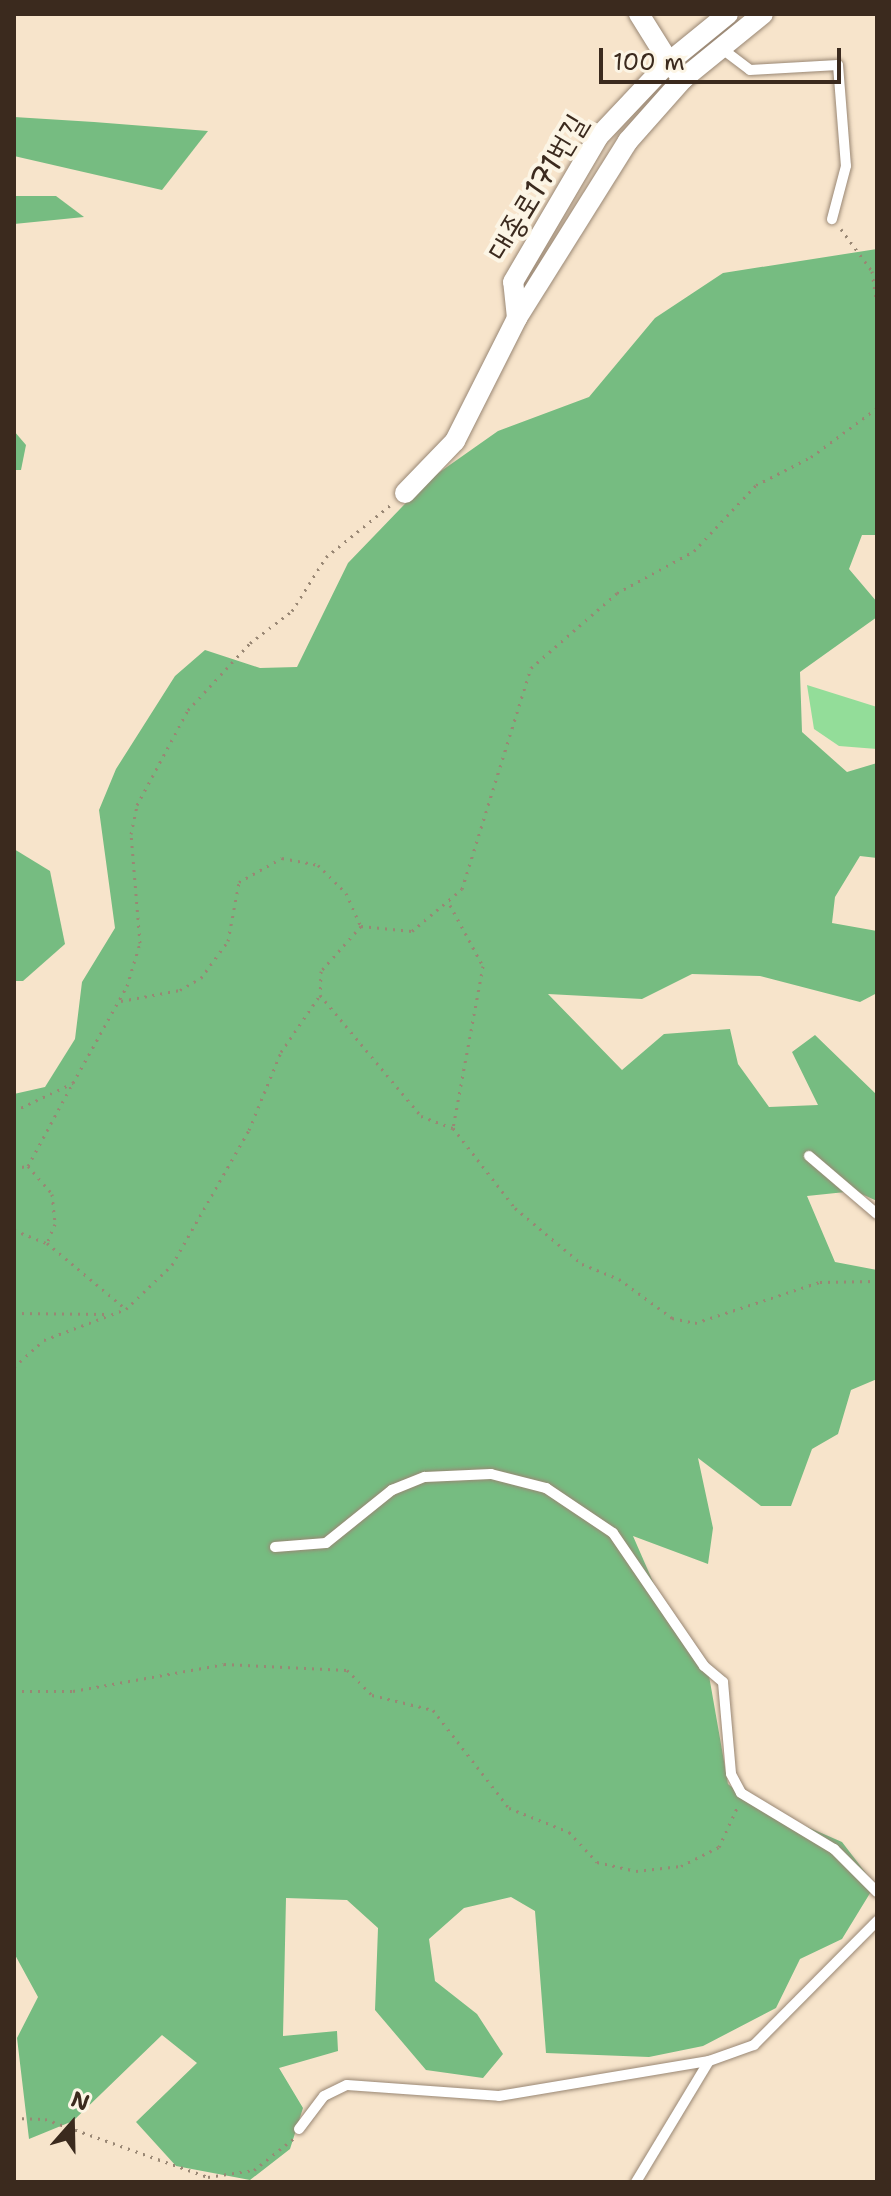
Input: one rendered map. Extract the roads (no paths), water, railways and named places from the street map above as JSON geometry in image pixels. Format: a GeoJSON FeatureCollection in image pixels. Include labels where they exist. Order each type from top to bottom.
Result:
{"type":"FeatureCollection","features":[{"type":"Feature","properties":{"kind":"street"},"geometry":{"type":"LineString","coordinates":[[639,14],[683,79]]}},
{"type":"Feature","properties":{"kind":"street","name":"대종로171번길"},"geometry":{"type":"LineString","coordinates":[[517,318],[513,282],[556,204],[627,100],[728,14]]}},
{"type":"Feature","properties":{"kind":"street"},"geometry":{"type":"LineString","coordinates":[[405,493],[455,441],[517,318],[628,141],[683,79],[763,14]]}},
{"type":"Feature","properties":{"kind":"lane"},"geometry":{"type":"LineString","coordinates":[[721,48],[750,70],[838,65],[846,166],[832,219]]}},
{"type":"Feature","properties":{"kind":"lane"},"geometry":{"type":"LineString","coordinates":[[809,1156],[877,1214]]}},
{"type":"Feature","properties":{"kind":"lane"},"geometry":{"type":"LineString","coordinates":[[275,1547],[326,1543],[392,1490],[425,1477],[491,1474],[546,1488],[613,1533],[704,1666],[723,1682],[731,1774],[746,1797],[834,1849],[877,1892]]}},
{"type":"Feature","properties":{"kind":"lane"},"geometry":{"type":"LineString","coordinates":[[299,2129],[324,2096],[347,2085],[499,2096],[709,2061],[754,2045],[877,1921]]}},
{"type":"Feature","properties":{"kind":"lane"},"geometry":{"type":"LineString","coordinates":[[636,2182],[684,2091],[709,2061]]}}]}
